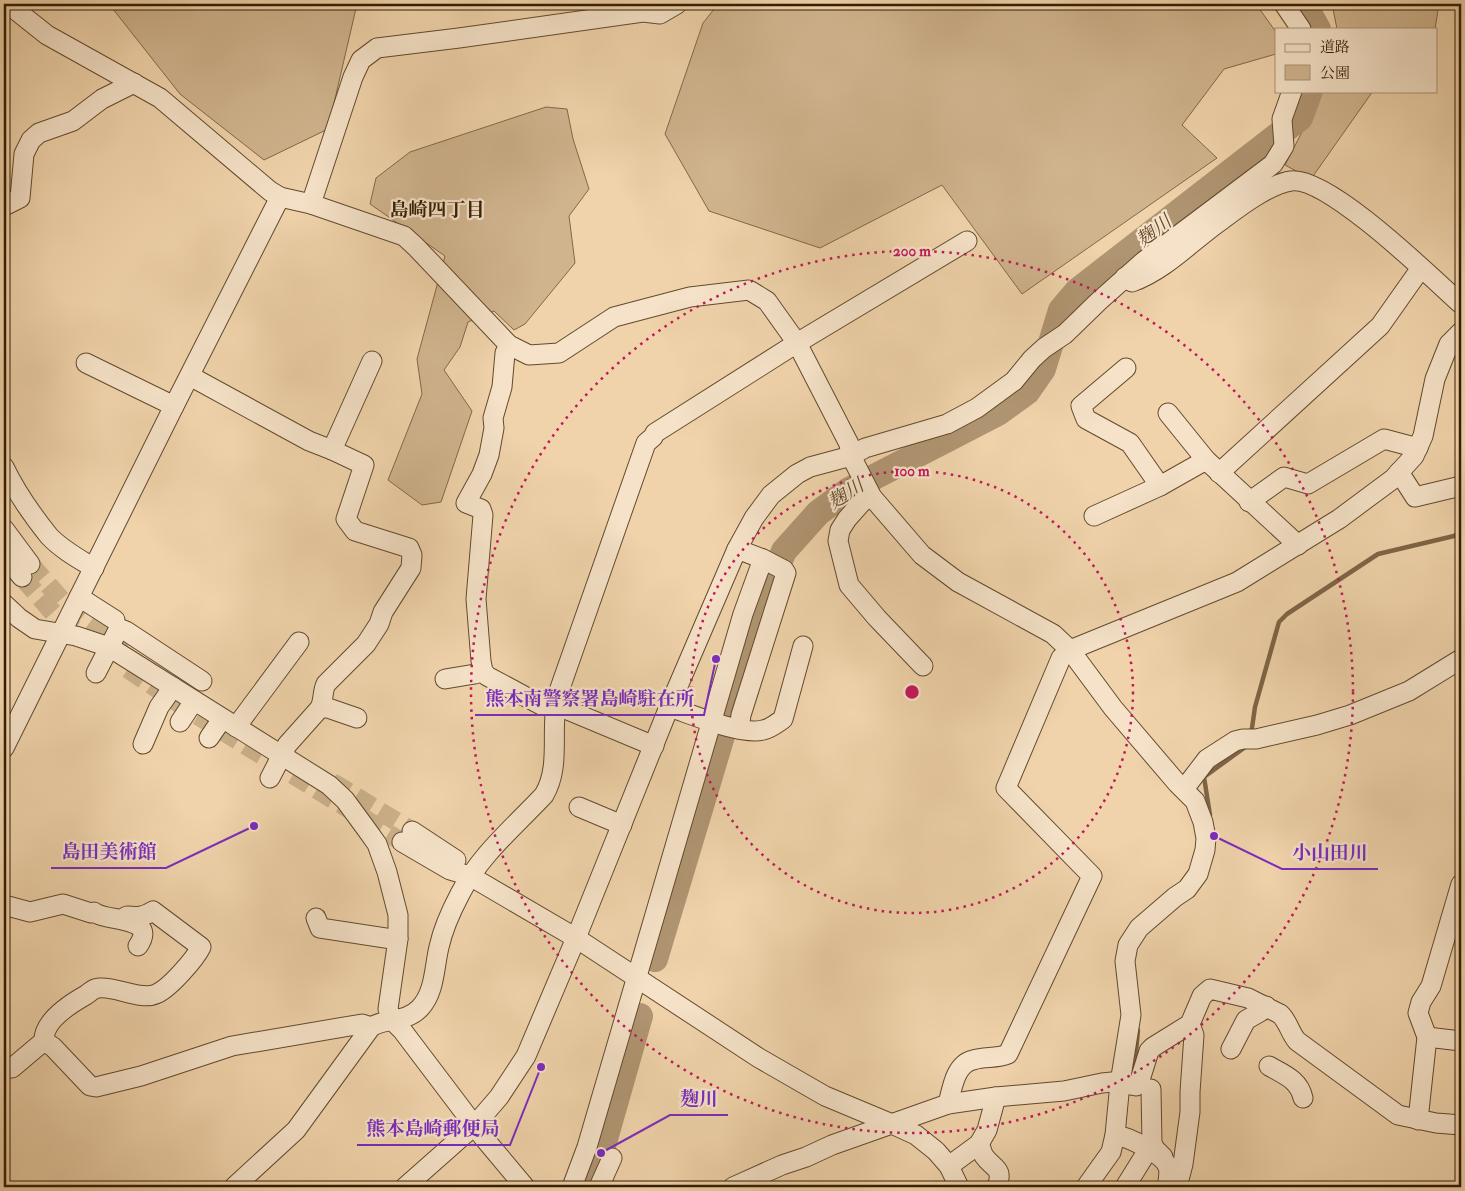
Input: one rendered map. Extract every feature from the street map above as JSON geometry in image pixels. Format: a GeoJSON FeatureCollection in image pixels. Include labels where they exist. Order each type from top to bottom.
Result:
{"type":"FeatureCollection","features":[{"type":"Feature","properties":{"kind":"street"},"geometry":{"type":"LineString","coordinates":[[8,4],[47,35],[160,98],[270,191],[280,197],[311,204],[404,236],[509,345],[529,355],[559,353],[614,317],[690,297],[749,290],[766,301],[797,343],[871,494],[922,555],[958,582],[1053,634],[1070,650],[1176,784],[1184,789],[1194,801],[1203,822],[1206,838],[1205,850],[1198,874],[1187,889],[1174,897],[1139,928],[1128,945],[1125,961],[1131,1015],[1133,1086],[1120,1136],[1086,1187]]}},
{"type":"Feature","properties":{"kind":"street"},"geometry":{"type":"LineString","coordinates":[[311,204],[353,77],[361,60],[377,48],[643,12],[660,14],[677,4]]}},
{"type":"Feature","properties":{"kind":"street"},"geometry":{"type":"LineString","coordinates":[[1284,4],[1300,28]]}},
{"type":"Feature","properties":{"kind":"street"},"geometry":{"type":"LineString","coordinates":[[4,206],[20,198],[24,154],[31,140],[39,133],[73,121],[102,99],[134,83]]}},
{"type":"Feature","properties":{"kind":"street"},"geometry":{"type":"LineString","coordinates":[[406,1187],[474,1126],[499,1097],[526,1056],[576,938],[669,707],[737,549],[754,518],[770,495],[797,474],[810,467],[851,456],[865,448],[947,424],[969,412],[1014,381],[1032,359],[1044,348],[1066,334],[1125,277],[1273,164],[1284,146],[1282,119],[1292,92]]}},
{"type":"Feature","properties":{"kind":"street"},"geometry":{"type":"LineString","coordinates":[[1125,277],[1132,282],[1147,277],[1218,222],[1263,191],[1292,181],[1318,187],[1377,228],[1461,304]]}},
{"type":"Feature","properties":{"kind":"street"},"geometry":{"type":"LineString","coordinates":[[4,748],[280,197]]}},
{"type":"Feature","properties":{"kind":"street"},"geometry":{"type":"LineString","coordinates":[[234,1187],[296,1130],[371,1027],[378,1023],[410,1017],[421,1007],[433,986],[439,947],[460,893],[485,857],[544,795],[550,786],[554,771],[554,706],[646,443],[655,433],[797,343],[967,241]]}},
{"type":"Feature","properties":{"kind":"street"},"geometry":{"type":"LineString","coordinates":[[1094,516],[1160,486],[1212,467],[1380,326],[1421,268]]}},
{"type":"Feature","properties":{"kind":"street"},"geometry":{"type":"LineString","coordinates":[[948,1104],[960,1069],[971,1060],[999,1058],[1008,1054],[1092,876],[1006,788],[1061,658],[1070,650],[1237,582],[1339,519],[1393,479],[1414,456],[1418,448],[1423,436],[1435,379],[1449,344],[1461,332]]}},
{"type":"Feature","properties":{"kind":"street"},"geometry":{"type":"LineString","coordinates":[[509,345],[504,353],[502,387],[493,418],[494,428],[489,455],[482,474],[466,502],[481,509],[483,514],[476,599],[476,619],[483,670],[493,680],[541,705],[563,708],[654,746]]}},
{"type":"Feature","properties":{"kind":"street"},"geometry":{"type":"LineString","coordinates":[[332,450],[372,361]]}},
{"type":"Feature","properties":{"kind":"street"},"geometry":{"type":"LineString","coordinates":[[86,363],[174,406]]}},
{"type":"Feature","properties":{"kind":"street"},"geometry":{"type":"LineString","coordinates":[[1126,368],[1081,406],[1086,419],[1130,442],[1160,486]]}},
{"type":"Feature","properties":{"kind":"street"},"geometry":{"type":"LineString","coordinates":[[190,376],[309,441],[364,465],[346,519],[355,530],[409,548],[412,555],[411,568],[383,612],[379,624],[366,644],[326,684],[320,708],[287,745],[270,778]]}},
{"type":"Feature","properties":{"kind":"street"},"geometry":{"type":"LineString","coordinates":[[1168,413],[1212,467],[1298,545]]}},
{"type":"Feature","properties":{"kind":"street"},"geometry":{"type":"LineString","coordinates":[[1249,502],[1284,477],[1308,484],[1384,439],[1418,448]]}},
{"type":"Feature","properties":{"kind":"street"},"geometry":{"type":"LineString","coordinates":[[4,467],[12,483],[50,537],[78,559],[94,568]]}},
{"type":"Feature","properties":{"kind":"street"},"geometry":{"type":"LineString","coordinates":[[1399,472],[1415,497],[1461,486]]}},
{"type":"Feature","properties":{"kind":"street"},"geometry":{"type":"LineString","coordinates":[[871,494],[862,501],[840,530],[838,541],[849,585],[877,618],[923,666]]}},
{"type":"Feature","properties":{"kind":"street"},"geometry":{"type":"LineString","coordinates":[[4,529],[26,571],[4,554]]}},
{"type":"Feature","properties":{"kind":"street"},"geometry":{"type":"LineString","coordinates":[[736,729],[786,573],[772,564],[737,549]]}},
{"type":"Feature","properties":{"kind":"street"},"geometry":{"type":"LineString","coordinates":[[572,1187],[587,1148],[636,978],[714,722],[743,614],[772,564]]}},
{"type":"Feature","properties":{"kind":"street"},"geometry":{"type":"LineString","coordinates":[[79,597],[115,620]]}},
{"type":"Feature","properties":{"kind":"street"},"geometry":{"type":"LineString","coordinates":[[4,604],[35,629],[99,642],[109,647],[282,755],[334,790],[345,800],[377,844],[387,872],[398,915],[398,939],[389,1001],[389,1015],[474,1126],[524,1187]]}},
{"type":"Feature","properties":{"kind":"street"},"geometry":{"type":"LineString","coordinates":[[96,672],[117,632],[121,629],[202,681]]}},
{"type":"Feature","properties":{"kind":"street"},"geometry":{"type":"LineString","coordinates":[[209,738],[229,723],[299,642]]}},
{"type":"Feature","properties":{"kind":"street"},"geometry":{"type":"LineString","coordinates":[[669,707],[736,729],[764,730],[783,719],[803,646]]}},
{"type":"Feature","properties":{"kind":"street"},"geometry":{"type":"LineString","coordinates":[[1184,789],[1207,759],[1235,741],[1317,725],[1350,715],[1409,691],[1461,659]]}},
{"type":"Feature","properties":{"kind":"street"},"geometry":{"type":"LineString","coordinates":[[445,679],[475,674],[483,670]]}},
{"type":"Feature","properties":{"kind":"street"},"geometry":{"type":"LineString","coordinates":[[143,744],[159,707],[173,687]]}},
{"type":"Feature","properties":{"kind":"street"},"geometry":{"type":"LineString","coordinates":[[180,722],[194,701]]}},
{"type":"Feature","properties":{"kind":"street"},"geometry":{"type":"LineString","coordinates":[[320,708],[328,708],[357,718]]}},
{"type":"Feature","properties":{"kind":"street"},"geometry":{"type":"LineString","coordinates":[[579,808],[622,825]]}},
{"type":"Feature","properties":{"kind":"street"},"geometry":{"type":"LineString","coordinates":[[407,836],[450,870],[470,876],[576,938],[759,1058],[825,1096],[916,1135],[936,1151],[949,1166],[959,1187]]}},
{"type":"Feature","properties":{"kind":"street"},"geometry":{"type":"LineString","coordinates":[[1418,1120],[1427,1038],[1418,1013],[1421,1002],[1431,986],[1461,884]]}},
{"type":"Feature","properties":{"kind":"street"},"geometry":{"type":"LineString","coordinates":[[4,905],[30,912],[63,904],[102,916],[122,919],[135,923],[140,928],[143,934],[138,946]]}},
{"type":"Feature","properties":{"kind":"street"},"geometry":{"type":"LineString","coordinates":[[122,919],[126,916],[147,916],[153,911],[201,947],[195,959],[156,994],[142,995],[103,987],[92,990],[67,1006],[53,1020],[43,1035],[44,1041],[90,1086],[96,1087],[141,1076],[232,1046],[362,1024],[371,1027]]}},
{"type":"Feature","properties":{"kind":"street"},"geometry":{"type":"LineString","coordinates":[[316,918],[320,928],[398,939]]}},
{"type":"Feature","properties":{"kind":"street"},"geometry":{"type":"LineString","coordinates":[[733,1187],[832,1145],[948,1104],[996,1097],[1064,1091],[1102,1083],[1133,1086],[1139,1083],[1149,1051],[1190,1024],[1202,996],[1210,989],[1248,998],[1284,1017],[1294,1038],[1398,1114],[1436,1124],[1461,1125]]}},
{"type":"Feature","properties":{"kind":"street"},"geometry":{"type":"LineString","coordinates":[[1231,1049],[1246,1020],[1266,1006]]}},
{"type":"Feature","properties":{"kind":"street"},"geometry":{"type":"LineString","coordinates":[[1177,1187],[1183,1164],[1190,1112],[1194,1035],[1190,1024]]}},
{"type":"Feature","properties":{"kind":"street"},"geometry":{"type":"LineString","coordinates":[[1427,1038],[1461,1040]]}},
{"type":"Feature","properties":{"kind":"street"},"geometry":{"type":"LineString","coordinates":[[4,1067],[12,1068],[44,1041]]}},
{"type":"Feature","properties":{"kind":"street"},"geometry":{"type":"LineString","coordinates":[[1269,1066],[1294,1080],[1299,1086],[1303,1098]]}},
{"type":"Feature","properties":{"kind":"street"},"geometry":{"type":"LineString","coordinates":[[1133,1086],[1152,1143],[1165,1159],[1164,1162],[1169,1171],[1167,1187]]}},
{"type":"Feature","properties":{"kind":"street"},"geometry":{"type":"LineString","coordinates":[[949,1166],[979,1144],[987,1130],[996,1097]]}},
{"type":"Feature","properties":{"kind":"street"},"geometry":{"type":"LineString","coordinates":[[1120,1136],[1139,1142],[1164,1162]]}},
{"type":"Feature","properties":{"kind":"street"},"geometry":{"type":"LineString","coordinates":[[979,1144],[984,1156],[999,1172],[1000,1179],[997,1187]]}},
{"type":"Feature","properties":{"kind":"street"},"geometry":{"type":"LineString","coordinates":[[1125,1187],[1148,1150]]}},
{"type":"Feature","properties":{"kind":"street"},"geometry":{"type":"LineString","coordinates":[[599,1187],[612,1158]]}},
{"type":"Feature","properties":{"kind":"green space"},"geometry":{"type":"Polygon","coordinates":[[[109,4],[357,4],[328,129],[264,160],[180,94],[109,4]]]}},
{"type":"Feature","properties":{"kind":"green space"},"geometry":{"type":"Polygon","coordinates":[[[718,4],[1256,4],[1275,31],[1275,54],[1224,69],[1182,125],[1217,158],[1022,294],[942,185],[820,248],[709,211],[665,134],[703,23],[718,4]]]}},
{"type":"Feature","properties":{"kind":"green space"},"geometry":{"type":"Polygon","coordinates":[[[1332,4],[1439,4],[1435,28],[1337,28],[1332,4]]]}},
{"type":"Feature","properties":{"kind":"green space"},"geometry":{"type":"Polygon","coordinates":[[[1322,92],[1372,92],[1311,179],[1285,165],[1322,92]]]}},
{"type":"Feature","properties":{"kind":"green space"},"geometry":{"type":"Polygon","coordinates":[[[546,107],[567,109],[573,139],[589,189],[569,216],[575,263],[525,324],[514,330],[494,311],[468,322],[460,347],[444,370],[472,411],[441,502],[422,505],[388,480],[422,394],[417,359],[445,256],[370,204],[376,178],[410,152],[546,107]]]}},
{"type":"Feature","properties":{"kind":"waterway","name":"麹川"},"geometry":{"type":"LineString","coordinates":[[1304,4],[1317,28]]}},
{"type":"Feature","properties":{"kind":"waterway","name":"麹川"},"geometry":{"type":"LineString","coordinates":[[655,959],[766,594],[784,551],[818,513],[849,490],[998,413],[1027,392],[1043,369],[1061,310],[1077,291],[1300,118],[1310,92]]}},
{"type":"Feature","properties":{"kind":"waterway"},"geometry":{"type":"LineString","coordinates":[[1249,735],[1279,622],[1287,614],[1378,554],[1454,536],[1461,532]]}},
{"type":"Feature","properties":{"kind":"waterway"},"geometry":{"type":"LineString","coordinates":[[1210,815],[1204,777],[1244,748],[1245,744]]}},
{"type":"Feature","properties":{"kind":"waterway","name":"麹川"},"geometry":{"type":"LineString","coordinates":[[587,1187],[601,1153],[640,1016]]}},
{"type":"Feature","properties":{"kind":"waterway"},"geometry":{"type":"LineString","coordinates":[[1130,1081],[1135,1062],[1138,1030]]}},
{"type":"Feature","properties":{"kind":"tunnel"},"geometry":{"type":"LineString","coordinates":[[30,564],[65,604],[126,649]]}},
{"type":"Feature","properties":{"kind":"tunnel"},"geometry":{"type":"LineString","coordinates":[[22,577],[57,617],[78,632]]}},
{"type":"Feature","properties":{"kind":"tunnel"},"geometry":{"type":"LineString","coordinates":[[128,669],[184,707],[402,842]]}},
{"type":"Feature","properties":{"kind":"tunnel"},"geometry":{"type":"LineString","coordinates":[[332,782],[412,831]]}},
{"type":"Feature","properties":{"kind":"place","name":"熊本南警察署島崎駐在所"},"geometry":{"type":"Point","coordinates":[716,659]}},
{"type":"Feature","properties":{"kind":"place","name":"島田美術館"},"geometry":{"type":"Point","coordinates":[254,826]}},
{"type":"Feature","properties":{"kind":"place","name":"小山田川"},"geometry":{"type":"Point","coordinates":[1214,836]}},
{"type":"Feature","properties":{"kind":"place","name":"熊本島崎郵便局"},"geometry":{"type":"Point","coordinates":[541,1067]}},
{"type":"Feature","properties":{"kind":"place","name":"麹川"},"geometry":{"type":"Point","coordinates":[601,1153]}},
{"type":"Feature","properties":{"kind":"district","name":"島崎四丁目"},"geometry":{"type":"Point","coordinates":[437,210]}}]}
